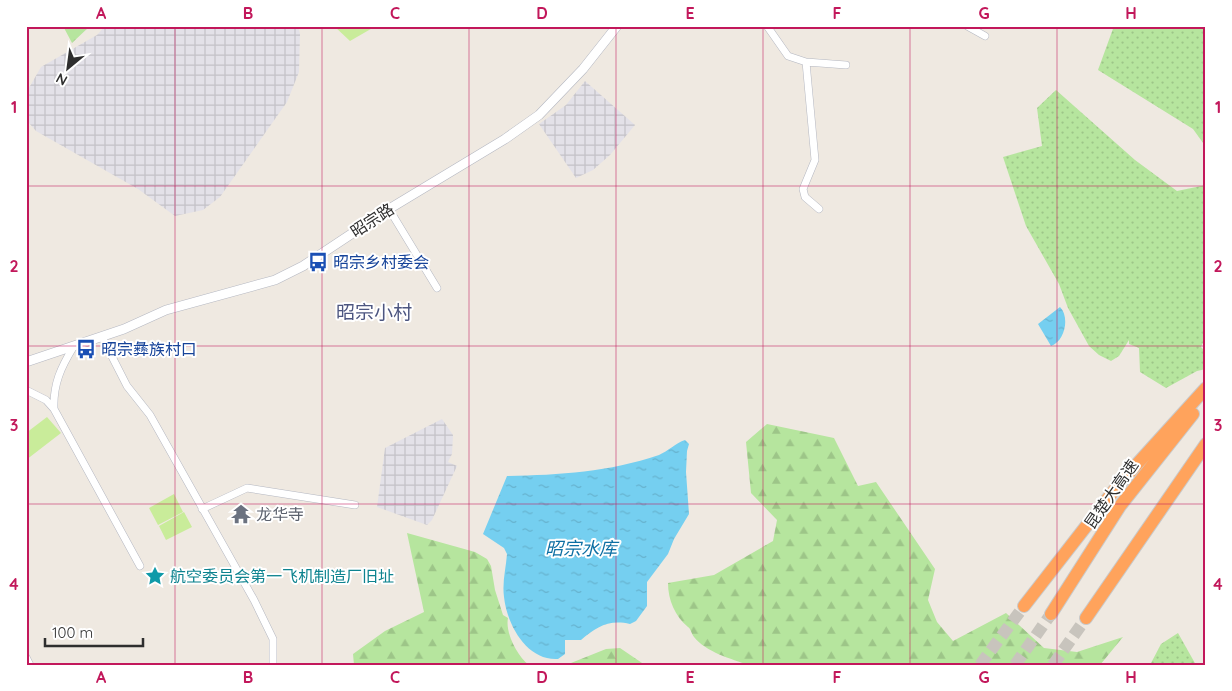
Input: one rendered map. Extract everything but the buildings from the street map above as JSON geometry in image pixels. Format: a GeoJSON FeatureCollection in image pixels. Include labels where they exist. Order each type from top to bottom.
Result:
{"type":"FeatureCollection","features":[{"type":"Feature","properties":{"kind":"highway"},"geometry":{"type":"LineString","coordinates":[[1024,606],[1119,484],[1206,388]]}},
{"type":"Feature","properties":{"kind":"highway","name":"昆楚大高速"},"geometry":{"type":"LineString","coordinates":[[1051,614],[1117,512],[1162,451],[1206,399]]}},
{"type":"Feature","properties":{"kind":"highway"},"geometry":{"type":"LineString","coordinates":[[1086,618],[1206,444]]}},
{"type":"Feature","properties":{"kind":"street","name":"昭宗路"},"geometry":{"type":"LineString","coordinates":[[26,362],[102,337],[166,310],[275,280],[303,266],[389,209],[505,139],[539,115],[583,69],[617,26]]}},
{"type":"Feature","properties":{"kind":"street"},"geometry":{"type":"LineString","coordinates":[[767,26],[788,56],[806,62],[846,65]]}},
{"type":"Feature","properties":{"kind":"street"},"geometry":{"type":"LineString","coordinates":[[967,26],[985,36]]}},
{"type":"Feature","properties":{"kind":"street"},"geometry":{"type":"LineString","coordinates":[[806,62],[815,160],[804,189],[805,197],[819,209]]}},
{"type":"Feature","properties":{"kind":"street"},"geometry":{"type":"LineString","coordinates":[[389,209],[437,288]]}},
{"type":"Feature","properties":{"kind":"street"},"geometry":{"type":"LineString","coordinates":[[102,337],[127,386],[150,415],[254,600],[273,639],[273,665]]}},
{"type":"Feature","properties":{"kind":"street"},"geometry":{"type":"LineString","coordinates":[[54,409],[53,396],[57,380],[74,346]]}},
{"type":"Feature","properties":{"kind":"street"},"geometry":{"type":"LineString","coordinates":[[26,390],[46,400],[54,409],[140,566]]}},
{"type":"Feature","properties":{"kind":"street"},"geometry":{"type":"LineString","coordinates":[[202,509],[247,488],[355,505]]}},
{"type":"Feature","properties":{"kind":"street"},"geometry":{"type":"LineString","coordinates":[[26,657],[30,665]]}},
{"type":"Feature","properties":{"kind":"shaded area"},"geometry":{"type":"Polygon","coordinates":[[[105,26],[298,26],[300,34],[299,72],[287,102],[220,197],[203,210],[175,216],[138,189],[36,131],[29,123],[26,93],[41,67],[97,35],[105,26]]]}},
{"type":"Feature","properties":{"kind":"shaded area"},"geometry":{"type":"Polygon","coordinates":[[[585,81],[635,125],[610,155],[593,170],[576,178],[539,124],[566,105],[585,81]]]}},
{"type":"Feature","properties":{"kind":"shaded area"},"geometry":{"type":"Polygon","coordinates":[[[442,419],[453,435],[452,454],[448,462],[457,466],[432,520],[427,525],[377,507],[385,448],[442,419]]]}},
{"type":"Feature","properties":{"kind":"green space"},"geometry":{"type":"Polygon","coordinates":[[[63,26],[90,26],[72,43],[63,26]]]}},
{"type":"Feature","properties":{"kind":"green space"},"geometry":{"type":"Polygon","coordinates":[[[334,26],[376,26],[350,41],[334,26]]]}},
{"type":"Feature","properties":{"kind":"green space"},"geometry":{"type":"Polygon","coordinates":[[[1114,26],[1206,26],[1206,147],[1193,129],[1098,70],[1114,26]]]}},
{"type":"Feature","properties":{"kind":"green space"},"geometry":{"type":"Polygon","coordinates":[[[1056,90],[1135,160],[1177,191],[1206,185],[1206,336],[1201,347],[1206,352],[1206,369],[1197,371],[1166,388],[1140,372],[1139,348],[1129,344],[1129,340],[1119,356],[1111,361],[1099,355],[1089,346],[1068,308],[1059,284],[1026,226],[1003,157],[1042,146],[1037,108],[1056,90]]]}},
{"type":"Feature","properties":{"kind":"green space"},"geometry":{"type":"Polygon","coordinates":[[[47,417],[61,433],[26,460],[26,433],[47,417]]]}},
{"type":"Feature","properties":{"kind":"green space"},"geometry":{"type":"Polygon","coordinates":[[[767,424],[834,438],[858,486],[876,482],[935,569],[928,600],[937,622],[953,641],[1006,613],[1044,648],[1077,652],[1123,637],[1100,665],[749,665],[705,647],[694,637],[690,629],[676,613],[671,601],[668,583],[714,575],[773,541],[777,520],[751,493],[746,442],[767,424]]]}},
{"type":"Feature","properties":{"kind":"green space"},"geometry":{"type":"Polygon","coordinates":[[[174,494],[183,512],[158,525],[149,508],[174,494]]]}},
{"type":"Feature","properties":{"kind":"green space"},"geometry":{"type":"Polygon","coordinates":[[[184,512],[192,527],[166,540],[159,526],[184,512]]]}},
{"type":"Feature","properties":{"kind":"green space"},"geometry":{"type":"Polygon","coordinates":[[[407,533],[475,552],[487,559],[491,566],[495,590],[503,615],[508,618],[510,637],[520,656],[529,665],[354,665],[353,654],[385,631],[424,612],[407,533]]]}},
{"type":"Feature","properties":{"kind":"green space"},"geometry":{"type":"Polygon","coordinates":[[[1178,633],[1196,665],[1150,665],[1161,644],[1178,633]]]}},
{"type":"Feature","properties":{"kind":"green space"},"geometry":{"type":"Polygon","coordinates":[[[620,648],[645,665],[566,665],[606,649],[620,648]]]}},
{"type":"Feature","properties":{"kind":"water"},"geometry":{"type":"Polygon","coordinates":[[[1060,307],[1065,317],[1063,334],[1051,346],[1038,324],[1060,307]]]}},
{"type":"Feature","properties":{"kind":"water","name":"昭宗水库"},"geometry":{"type":"Polygon","coordinates":[[[685,440],[689,444],[686,472],[689,514],[674,539],[668,554],[647,582],[647,606],[636,621],[630,624],[609,623],[592,631],[581,640],[565,640],[565,654],[558,659],[547,658],[528,648],[514,629],[506,608],[503,586],[507,554],[504,548],[483,534],[507,476],[546,475],[603,469],[659,455],[685,440]]]}},
{"type":"Feature","properties":{"kind":"tunnel"},"geometry":{"type":"LineString","coordinates":[[980,665],[1024,606]]}},
{"type":"Feature","properties":{"kind":"tunnel"},"geometry":{"type":"LineString","coordinates":[[1015,665],[1051,614]]}},
{"type":"Feature","properties":{"kind":"tunnel"},"geometry":{"type":"LineString","coordinates":[[1053,665],[1086,618]]}},
{"type":"Feature","properties":{"kind":"place","name":"昭宗乡村委会"},"geometry":{"type":"Point","coordinates":[318,262]}},
{"type":"Feature","properties":{"kind":"place","name":"昭宗彝族村口"},"geometry":{"type":"Point","coordinates":[86,349]}},
{"type":"Feature","properties":{"kind":"place","name":"龙华寺"},"geometry":{"type":"Point","coordinates":[241,514]}},
{"type":"Feature","properties":{"kind":"place","name":"航空委员会第一飞机制造厂旧址"},"geometry":{"type":"Point","coordinates":[155,576]}},
{"type":"Feature","properties":{"kind":"district","name":"昭宗小村"},"geometry":{"type":"Point","coordinates":[374,312]}}]}
